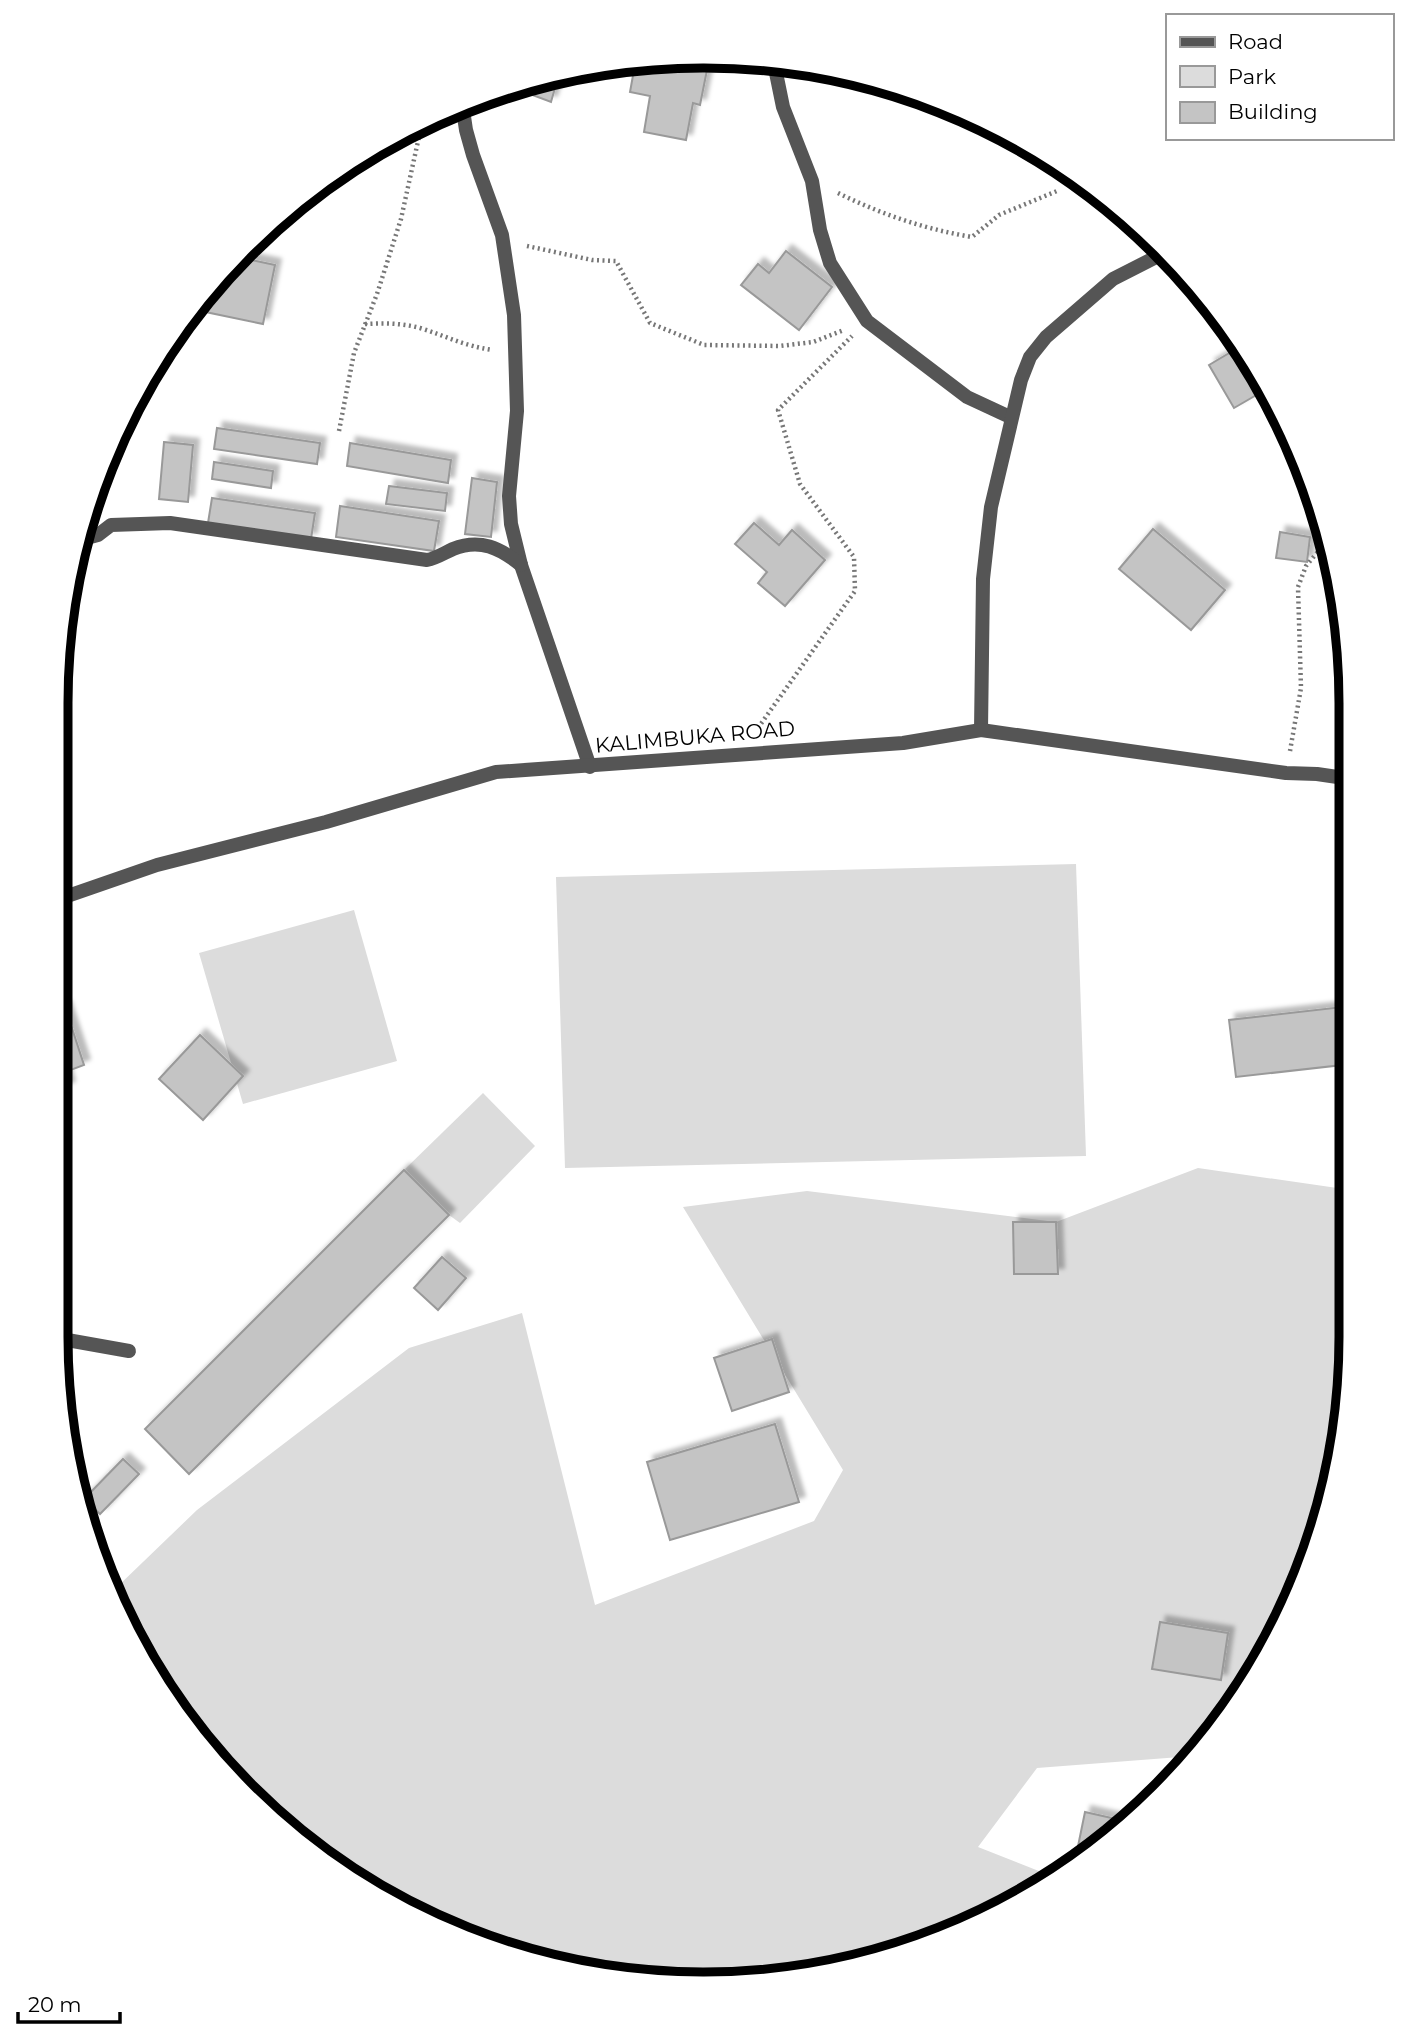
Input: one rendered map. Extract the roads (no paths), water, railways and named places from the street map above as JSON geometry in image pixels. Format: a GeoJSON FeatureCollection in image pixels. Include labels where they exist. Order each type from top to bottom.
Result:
{"type":"FeatureCollection","features":[{"type":"Feature","properties":{"kind":"street"},"geometry":{"type":"LineString","coordinates":[[777,73],[783,107],[812,181],[820,230],[830,263],[867,321],[967,397],[1010,418]]}},
{"type":"Feature","properties":{"kind":"street"},"geometry":{"type":"LineString","coordinates":[[464,116],[473,155],[502,235],[514,315],[517,411],[509,496],[511,524],[521,565],[590,767]]}},
{"type":"Feature","properties":{"kind":"street"},"geometry":{"type":"LineString","coordinates":[[981,730],[983,579],[991,507],[1010,418],[1030,357],[1046,337],[1113,279],[1156,257]]}},
{"type":"Feature","properties":{"kind":"street"},"geometry":{"type":"LineString","coordinates":[[91,537],[111,525],[170,523],[427,560],[467,545],[490,545],[504,551],[521,565]]}},
{"type":"Feature","properties":{"kind":"street","name":"KALIMBUKA ROAD"},"geometry":{"type":"LineString","coordinates":[[68,896],[157,865],[326,822],[496,772],[903,743],[981,730],[1286,773],[1339,777]]}},
{"type":"Feature","properties":{"kind":"street"},"geometry":{"type":"LineString","coordinates":[[68,1340],[129,1352]]}}]}
